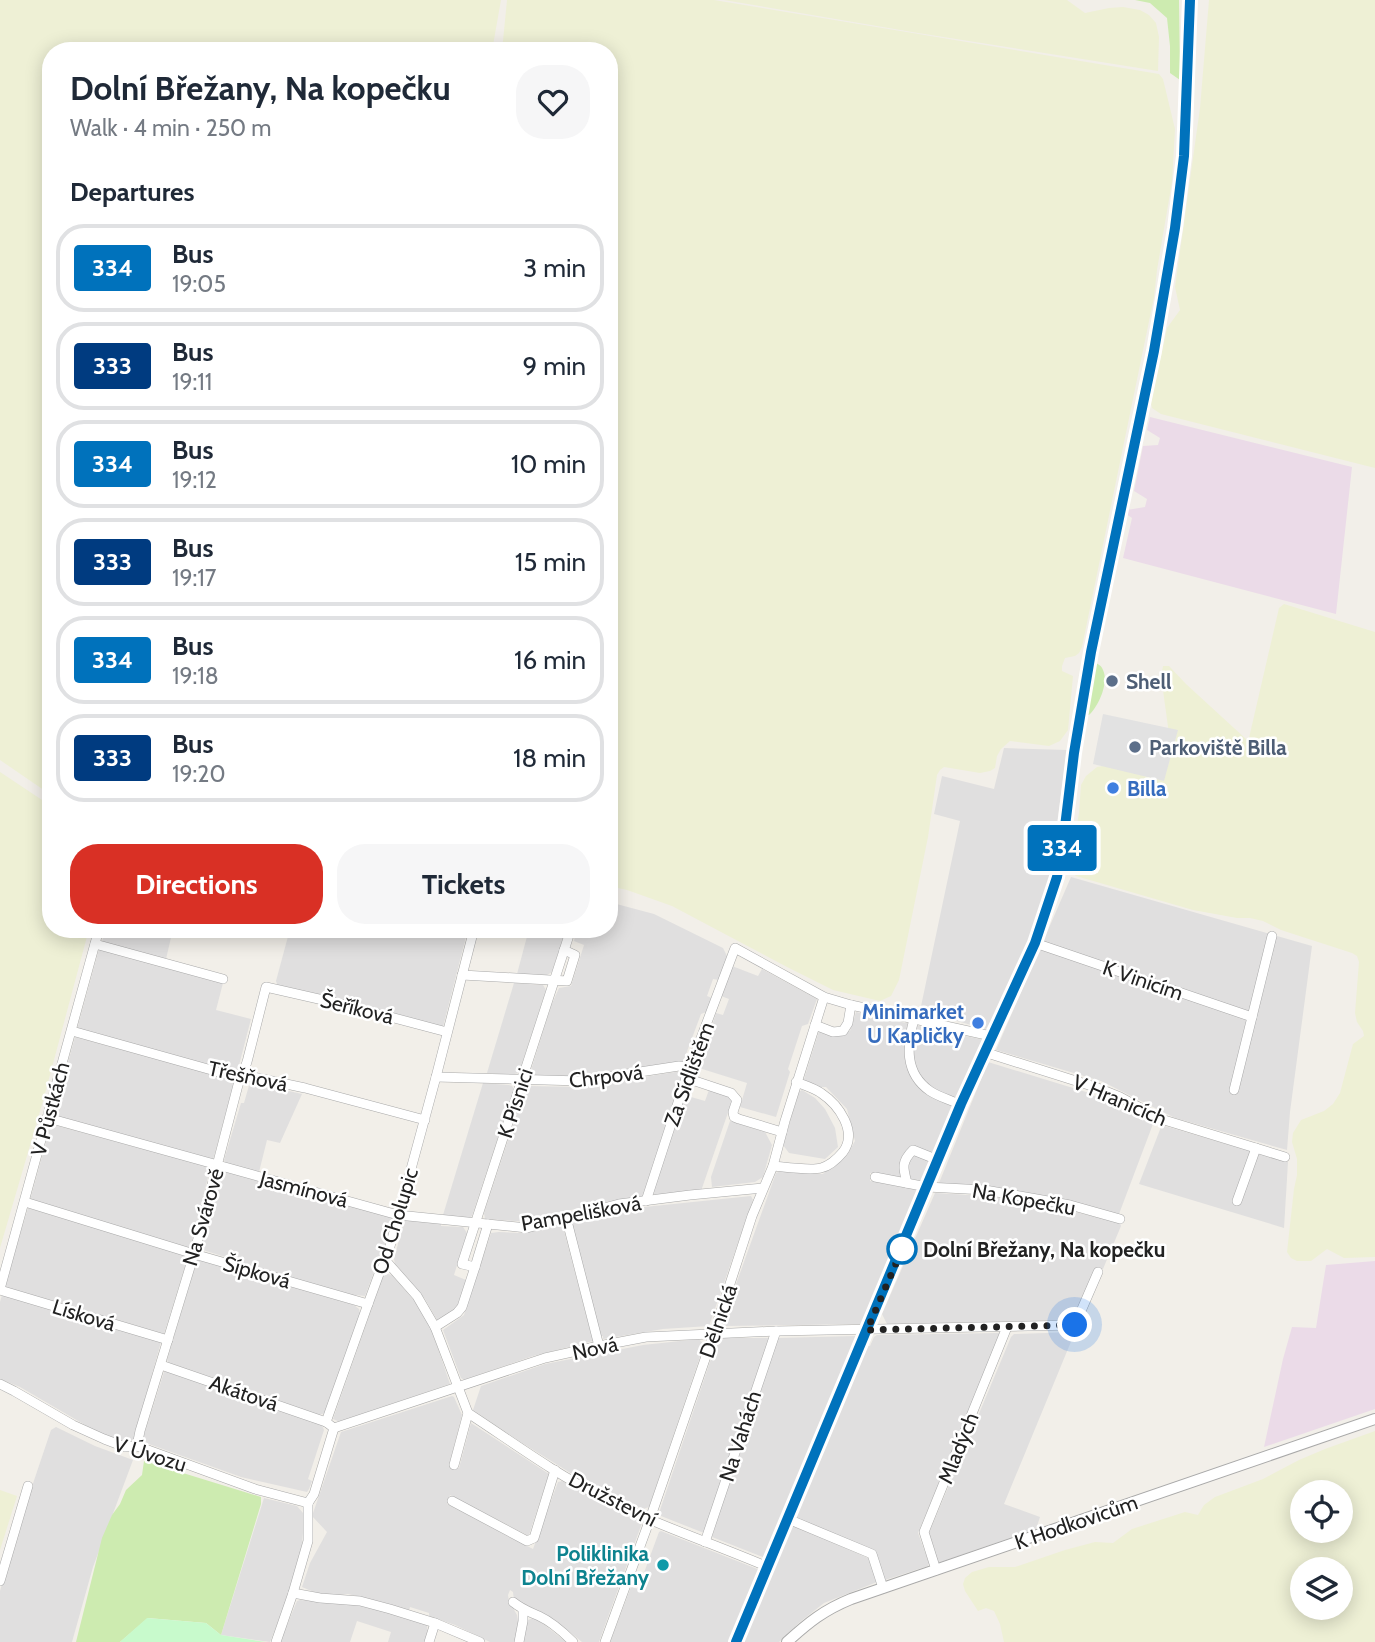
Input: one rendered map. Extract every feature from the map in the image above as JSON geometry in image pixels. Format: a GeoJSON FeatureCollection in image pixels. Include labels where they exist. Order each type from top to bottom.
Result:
{"type":"FeatureCollection","features":[{"type":"Feature","properties":{"kind":"street"},"geometry":{"type":"LineString","coordinates":[[736,1642],[961,1104],[1035,943],[1057,877],[1091,652],[1170,262],[1184,156],[1190,0]]}},
{"type":"Feature","properties":{"kind":"street"},"geometry":{"type":"LineString","coordinates":[[1234,1090],[1272,936]]}},
{"type":"Feature","properties":{"kind":"street","name":"V Půstkách"},"geometry":{"type":"LineString","coordinates":[[0,1289],[97,938]]}},
{"type":"Feature","properties":{"kind":"street","name":"Od Cholupic"},"geometry":{"type":"LineString","coordinates":[[308,1503],[314,1494],[330,1425],[368,1304],[386,1261],[472,938]]}},
{"type":"Feature","properties":{"kind":"street","name":"K Písnici"},"geometry":{"type":"LineString","coordinates":[[475,1267],[462,1264],[568,938]]}},
{"type":"Feature","properties":{"kind":"street","name":"K Vinicím"},"geometry":{"type":"LineString","coordinates":[[1035,943],[1252,1017]]}},
{"type":"Feature","properties":{"kind":"street"},"geometry":{"type":"LineString","coordinates":[[95,944],[223,979]]}},
{"type":"Feature","properties":{"kind":"street","name":"Za Sídlištěm"},"geometry":{"type":"LineString","coordinates":[[646,1201],[686,1078],[735,948],[824,997]]}},
{"type":"Feature","properties":{"kind":"street"},"geometry":{"type":"LineString","coordinates":[[462,975],[555,981]]}},
{"type":"Feature","properties":{"kind":"street","name":"Šeříková"},"geometry":{"type":"LineString","coordinates":[[266,987],[447,1032]]}},
{"type":"Feature","properties":{"kind":"street","name":"Na Svárově"},"geometry":{"type":"LineString","coordinates":[[137,1446],[139,1431],[194,1254],[266,987]]}},
{"type":"Feature","properties":{"kind":"street"},"geometry":{"type":"LineString","coordinates":[[824,997],[991,1036]]}},
{"type":"Feature","properties":{"kind":"street","name":"Dělnická"},"geometry":{"type":"LineString","coordinates":[[605,1642],[772,1166],[824,997]]}},
{"type":"Feature","properties":{"kind":"street"},"geometry":{"type":"LineString","coordinates":[[815,1025],[833,1032],[843,1031],[848,1023],[851,1005]]}},
{"type":"Feature","properties":{"kind":"street"},"geometry":{"type":"LineString","coordinates":[[914,1019],[908,1039],[908,1051],[914,1071],[930,1091],[961,1104]]}},
{"type":"Feature","properties":{"kind":"street","name":"Třešňová"},"geometry":{"type":"LineString","coordinates":[[72,1031],[233,1076],[305,1088],[425,1120]]}},
{"type":"Feature","properties":{"kind":"street","name":"V Hranicích"},"geometry":{"type":"LineString","coordinates":[[984,1052],[1095,1087],[1161,1119],[1285,1157]]}},
{"type":"Feature","properties":{"kind":"street","name":"Chrpová"},"geometry":{"type":"LineString","coordinates":[[436,1077],[581,1082],[679,1066],[691,1067]]}},
{"type":"Feature","properties":{"kind":"street"},"geometry":{"type":"LineString","coordinates":[[686,1078],[731,1093],[737,1100],[734,1117],[782,1132]]}},
{"type":"Feature","properties":{"kind":"street"},"geometry":{"type":"LineString","coordinates":[[772,1166],[821,1169],[841,1154],[847,1145],[849,1135],[838,1108],[820,1092],[796,1082]]}},
{"type":"Feature","properties":{"kind":"street","name":"Jasmínová"},"geometry":{"type":"LineString","coordinates":[[48,1118],[398,1215]]}},
{"type":"Feature","properties":{"kind":"street"},"geometry":{"type":"LineString","coordinates":[[1237,1201],[1256,1147]]}},
{"type":"Feature","properties":{"kind":"street"},"geometry":{"type":"LineString","coordinates":[[907,1183],[905,1158],[913,1150],[938,1160]]}},
{"type":"Feature","properties":{"kind":"street","name":"Na Kopečku"},"geometry":{"type":"LineString","coordinates":[[876,1177],[927,1187],[985,1190],[1070,1205],[1120,1219]]}},
{"type":"Feature","properties":{"kind":"street","name":"Pampelišková"},"geometry":{"type":"LineString","coordinates":[[398,1215],[527,1228],[619,1204],[763,1188]]}},
{"type":"Feature","properties":{"kind":"street","name":"Šípková"},"geometry":{"type":"LineString","coordinates":[[25,1202],[368,1304]]}},
{"type":"Feature","properties":{"kind":"street"},"geometry":{"type":"LineString","coordinates":[[566,1217],[599,1346]]}},
{"type":"Feature","properties":{"kind":"street"},"geometry":{"type":"LineString","coordinates":[[435,1327],[462,1307],[488,1224]]}},
{"type":"Feature","properties":{"kind":"street"},"geometry":{"type":"LineString","coordinates":[[386,1261],[418,1297],[435,1327],[468,1412],[454,1465]]}},
{"type":"Feature","properties":{"kind":"street","name":"Nová"},"geometry":{"type":"LineString","coordinates":[[330,1425],[545,1359],[646,1338],[776,1331],[1075,1325],[1098,1272]]}},
{"type":"Feature","properties":{"kind":"street","name":"Lísková"},"geometry":{"type":"LineString","coordinates":[[0,1289],[168,1340]]}},
{"type":"Feature","properties":{"kind":"street","name":"Mladých"},"geometry":{"type":"LineString","coordinates":[[936,1570],[924,1532],[1007,1327]]}},
{"type":"Feature","properties":{"kind":"street","name":"Na Vahách"},"geometry":{"type":"LineString","coordinates":[[705,1542],[776,1331]]}},
{"type":"Feature","properties":{"kind":"street","name":"Akátová"},"geometry":{"type":"LineString","coordinates":[[161,1365],[330,1425]]}},
{"type":"Feature","properties":{"kind":"street","name":"V Úvozu"},"geometry":{"type":"LineString","coordinates":[[0,1384],[73,1425],[104,1439],[125,1447],[137,1446],[256,1489],[308,1503]]}},
{"type":"Feature","properties":{"kind":"street","name":"Družstevní"},"geometry":{"type":"LineString","coordinates":[[468,1412],[599,1496],[768,1567]]}},
{"type":"Feature","properties":{"kind":"street","name":"K Hodkovicům"},"geometry":{"type":"LineString","coordinates":[[787,1642],[813,1618],[834,1606],[1375,1419]]}},
{"type":"Feature","properties":{"kind":"street"},"geometry":{"type":"LineString","coordinates":[[452,1501],[527,1541],[534,1538],[555,1470]]}},
{"type":"Feature","properties":{"kind":"street"},"geometry":{"type":"LineString","coordinates":[[0,1581],[28,1486]]}},
{"type":"Feature","properties":{"kind":"street"},"geometry":{"type":"LineString","coordinates":[[276,1642],[308,1541],[308,1503]]}},
{"type":"Feature","properties":{"kind":"street"},"geometry":{"type":"LineString","coordinates":[[788,1519],[872,1554],[883,1588]]}},
{"type":"Feature","properties":{"kind":"street"},"geometry":{"type":"LineString","coordinates":[[293,1593],[360,1601],[435,1623],[480,1642]]}},
{"type":"Feature","properties":{"kind":"street"},"geometry":{"type":"LineString","coordinates":[[513,1602],[523,1611],[541,1617],[573,1642]]}},
{"type":"Feature","properties":{"kind":"street"},"geometry":{"type":"LineString","coordinates":[[519,1642],[523,1611]]}},
{"type":"Feature","properties":{"kind":"street"},"geometry":{"type":"LineString","coordinates":[[429,1642],[435,1623]]}},
{"type":"Feature","properties":{"kind":"shaded area"},"geometry":{"type":"Polygon","coordinates":[[[1150,417],[1352,467],[1336,614],[1123,558],[1132,518],[1126,514],[1127,510],[1145,507],[1147,499],[1134,491],[1143,446],[1158,445],[1160,438],[1147,430],[1150,417]]]}},
{"type":"Feature","properties":{"kind":"shaded area","name":"Parkoviště Billa"},"geometry":{"type":"Polygon","coordinates":[[[1103,714],[1178,730],[1164,781],[1093,764],[1103,714]]]}},
{"type":"Feature","properties":{"kind":"shaded area"},"geometry":{"type":"Polygon","coordinates":[[[1004,748],[1067,750],[1055,839],[1050,854],[1055,857],[1044,899],[1030,936],[986,1029],[920,1011],[960,821],[934,814],[942,776],[994,789],[1004,748]]]}},
{"type":"Feature","properties":{"kind":"shaded area"},"geometry":{"type":"Polygon","coordinates":[[[1071,877],[1312,946],[1287,1150],[1175,1118],[1101,1081],[996,1050],[1071,877]]]}},
{"type":"Feature","properties":{"kind":"shaded area"},"geometry":{"type":"Polygon","coordinates":[[[618,904],[654,914],[723,948],[727,956],[719,980],[713,979],[707,996],[712,998],[706,1012],[701,1014],[683,1062],[577,1078],[531,1074],[559,988],[571,986],[584,945],[574,941],[574,938],[618,938],[618,904]]]}},
{"type":"Feature","properties":{"kind":"shaded area"},"geometry":{"type":"Polygon","coordinates":[[[103,938],[171,938],[166,959],[102,942],[103,938]]]}},
{"type":"Feature","properties":{"kind":"shaded area"},"geometry":{"type":"Polygon","coordinates":[[[288,938],[466,938],[443,1027],[278,987],[276,981],[288,938]]]}},
{"type":"Feature","properties":{"kind":"shaded area"},"geometry":{"type":"Polygon","coordinates":[[[527,938],[563,938],[552,972],[547,975],[517,974],[527,938]]]}},
{"type":"Feature","properties":{"kind":"shaded area"},"geometry":{"type":"Polygon","coordinates":[[[99,949],[223,983],[216,1010],[251,1019],[237,1073],[77,1029],[99,949]]]}},
{"type":"Feature","properties":{"kind":"shaded area"},"geometry":{"type":"Polygon","coordinates":[[[732,966],[758,976],[762,969],[817,999],[808,1024],[802,1026],[776,1117],[740,1107],[747,1083],[699,1068],[716,1013],[723,1015],[729,999],[721,996],[732,966]]]}},
{"type":"Feature","properties":{"kind":"shaded area"},"geometry":{"type":"Polygon","coordinates":[[[514,983],[543,985],[546,990],[519,1073],[487,1073],[514,983]]]}},
{"type":"Feature","properties":{"kind":"shaded area"},"geometry":{"type":"Polygon","coordinates":[[[856,1012],[984,1040],[924,1181],[870,1173],[870,1181],[918,1188],[920,1192],[864,1324],[725,1326],[722,1323],[776,1173],[781,1171],[823,1174],[832,1164],[847,1155],[855,1141],[847,1109],[826,1087],[810,1087],[804,1079],[819,1031],[838,1035],[850,1031],[856,1012]]]}},
{"type":"Feature","properties":{"kind":"shaded area"},"geometry":{"type":"Polygon","coordinates":[[[75,1037],[235,1080],[213,1160],[53,1116],[75,1037]]]}},
{"type":"Feature","properties":{"kind":"shaded area"},"geometry":{"type":"Polygon","coordinates":[[[988,1062],[1086,1092],[1153,1124],[1119,1214],[1051,1197],[983,1186],[939,1183],[988,1062]]]}},
{"type":"Feature","properties":{"kind":"shaded area"},"geometry":{"type":"Polygon","coordinates":[[[681,1071],[684,1073],[644,1198],[611,1201],[529,1222],[485,1219],[484,1213],[528,1086],[581,1087],[681,1071]]]}},
{"type":"Feature","properties":{"kind":"shaded area"},"geometry":{"type":"Polygon","coordinates":[[[250,1082],[302,1094],[280,1143],[267,1140],[259,1172],[226,1163],[224,1160],[250,1082]]]}},
{"type":"Feature","properties":{"kind":"shaded area"},"geometry":{"type":"Polygon","coordinates":[[[483,1083],[509,1085],[514,1089],[472,1216],[469,1218],[443,1215],[483,1083]]]}},
{"type":"Feature","properties":{"kind":"shaded area"},"geometry":{"type":"Polygon","coordinates":[[[709,1090],[733,1098],[701,1191],[655,1195],[653,1193],[669,1135],[673,1134],[684,1095],[705,1101],[709,1090]]]}},
{"type":"Feature","properties":{"kind":"shaded area"},"geometry":{"type":"Polygon","coordinates":[[[802,1090],[815,1098],[825,1109],[835,1128],[838,1147],[825,1159],[789,1153],[783,1145],[799,1092],[802,1090]]]}},
{"type":"Feature","properties":{"kind":"shaded area"},"geometry":{"type":"Polygon","coordinates":[[[730,1121],[765,1132],[772,1145],[763,1177],[755,1182],[712,1187],[711,1177],[730,1121]]]}},
{"type":"Feature","properties":{"kind":"shaded area"},"geometry":{"type":"Polygon","coordinates":[[[51,1124],[209,1167],[190,1249],[30,1200],[51,1124]]]}},
{"type":"Feature","properties":{"kind":"shaded area"},"geometry":{"type":"Polygon","coordinates":[[[1161,1127],[1288,1162],[1284,1228],[1139,1184],[1161,1127]]]}},
{"type":"Feature","properties":{"kind":"shaded area"},"geometry":{"type":"Polygon","coordinates":[[[225,1170],[390,1215],[393,1218],[383,1254],[365,1296],[355,1297],[200,1249],[221,1172],[225,1170]]]}},
{"type":"Feature","properties":{"kind":"shaded area"},"geometry":{"type":"Polygon","coordinates":[[[935,1193],[987,1196],[1063,1209],[1120,1223],[1103,1269],[1097,1270],[1075,1320],[887,1324],[882,1314],[935,1193]]]}},
{"type":"Feature","properties":{"kind":"shaded area"},"geometry":{"type":"Polygon","coordinates":[[[751,1196],[753,1200],[709,1326],[663,1329],[603,1339],[603,1336],[599,1336],[571,1220],[625,1209],[751,1196]]]}},
{"type":"Feature","properties":{"kind":"shaded area"},"geometry":{"type":"Polygon","coordinates":[[[28,1208],[187,1255],[164,1334],[4,1287],[28,1208]]]}},
{"type":"Feature","properties":{"kind":"shaded area"},"geometry":{"type":"Polygon","coordinates":[[[408,1218],[441,1223],[441,1226],[463,1227],[467,1233],[454,1275],[466,1280],[457,1308],[437,1320],[425,1299],[395,1264],[404,1221],[408,1218]]]}},
{"type":"Feature","properties":{"kind":"shaded area"},"geometry":{"type":"Polygon","coordinates":[[[562,1223],[593,1341],[533,1356],[464,1380],[443,1330],[464,1315],[491,1233],[521,1233],[562,1223]]]}},
{"type":"Feature","properties":{"kind":"shaded area"},"geometry":{"type":"Polygon","coordinates":[[[199,1259],[354,1305],[359,1309],[360,1313],[325,1413],[319,1415],[169,1363],[167,1360],[199,1259]]]}},
{"type":"Feature","properties":{"kind":"shaded area"},"geometry":{"type":"Polygon","coordinates":[[[1375,1261],[1375,1409],[1264,1447],[1292,1327],[1316,1328],[1326,1265],[1375,1261]]]}},
{"type":"Feature","properties":{"kind":"shaded area"},"geometry":{"type":"Polygon","coordinates":[[[392,1275],[418,1305],[430,1325],[450,1384],[340,1422],[333,1419],[383,1276],[392,1275]]]}},
{"type":"Feature","properties":{"kind":"shaded area"},"geometry":{"type":"Polygon","coordinates":[[[2,1295],[161,1342],[134,1439],[124,1443],[97,1432],[20,1387],[0,1379],[2,1295]]]}},
{"type":"Feature","properties":{"kind":"shaded area"},"geometry":{"type":"Polygon","coordinates":[[[1075,1332],[1004,1504],[1040,1517],[1036,1529],[938,1563],[929,1533],[1011,1337],[1014,1334],[1075,1332]]]}},
{"type":"Feature","properties":{"kind":"shaded area"},"geometry":{"type":"Polygon","coordinates":[[[999,1333],[1001,1336],[918,1533],[928,1566],[885,1580],[876,1552],[796,1518],[874,1337],[999,1333]]]}},
{"type":"Feature","properties":{"kind":"shaded area"},"geometry":{"type":"Polygon","coordinates":[[[856,1336],[857,1340],[765,1558],[712,1537],[777,1338],[856,1336]]]}},
{"type":"Feature","properties":{"kind":"shaded area"},"geometry":{"type":"Polygon","coordinates":[[[718,1338],[770,1338],[704,1533],[659,1513],[718,1338]]]}},
{"type":"Feature","properties":{"kind":"shaded area"},"geometry":{"type":"Polygon","coordinates":[[[699,1339],[704,1345],[649,1507],[643,1509],[601,1492],[473,1410],[481,1386],[545,1364],[643,1345],[699,1339]]]}},
{"type":"Feature","properties":{"kind":"shaded area"},"geometry":{"type":"Polygon","coordinates":[[[166,1371],[322,1425],[324,1430],[308,1479],[312,1481],[307,1492],[241,1477],[146,1443],[143,1438],[166,1371]]]}},
{"type":"Feature","properties":{"kind":"shaded area"},"geometry":{"type":"Polygon","coordinates":[[[452,1396],[462,1415],[449,1466],[459,1468],[471,1423],[549,1474],[529,1535],[450,1495],[447,1504],[533,1549],[558,1482],[562,1481],[599,1502],[640,1518],[642,1523],[599,1642],[582,1642],[555,1620],[514,1600],[510,1590],[509,1601],[517,1615],[519,1626],[517,1642],[490,1642],[429,1616],[429,1613],[410,1607],[409,1611],[348,1594],[332,1596],[302,1587],[310,1563],[327,1532],[312,1516],[341,1432],[452,1396]]]}},
{"type":"Feature","properties":{"kind":"shaded area"},"geometry":{"type":"Polygon","coordinates":[[[56,1427],[95,1446],[133,1460],[93,1567],[72,1642],[0,1642],[0,1591],[51,1430],[56,1427]]]}},
{"type":"Feature","properties":{"kind":"shaded area"},"geometry":{"type":"Polygon","coordinates":[[[264,1498],[297,1506],[303,1513],[304,1520],[302,1545],[288,1597],[270,1642],[221,1635],[264,1498]]]}},
{"type":"Feature","properties":{"kind":"shaded area"},"geometry":{"type":"Polygon","coordinates":[[[793,1525],[868,1558],[877,1582],[824,1603],[779,1642],[743,1642],[793,1525]]]}},
{"type":"Feature","properties":{"kind":"shaded area"},"geometry":{"type":"Polygon","coordinates":[[[661,1531],[760,1570],[730,1642],[610,1642],[631,1587],[638,1589],[661,1531]]]}},
{"type":"Feature","properties":{"kind":"shaded area"},"geometry":{"type":"Polygon","coordinates":[[[297,1601],[360,1604],[427,1624],[428,1636],[426,1642],[388,1642],[391,1632],[357,1621],[350,1642],[280,1642],[297,1601]]]}},
{"type":"Feature","properties":{"kind":"shaded area"},"geometry":{"type":"Polygon","coordinates":[[[533,1618],[566,1642],[522,1642],[528,1620],[533,1618]]]}},
{"type":"Feature","properties":{"kind":"green space"},"geometry":{"type":"Polygon","coordinates":[[[0,0],[501,0],[494,42],[42,42],[42,789],[0,760],[0,0]]]}},
{"type":"Feature","properties":{"kind":"green space"},"geometry":{"type":"Polygon","coordinates":[[[507,0],[714,0],[1159,74],[1163,79],[1175,129],[1172,182],[1154,297],[1082,647],[1075,656],[1065,658],[1062,666],[1062,671],[1073,676],[1068,730],[1060,741],[1049,746],[1010,741],[1001,749],[995,768],[990,771],[980,773],[944,767],[940,770],[899,980],[891,996],[880,1001],[833,990],[672,906],[618,888],[618,42],[503,42],[507,0]]]}},
{"type":"Feature","properties":{"kind":"green space"},"geometry":{"type":"Polygon","coordinates":[[[724,0],[1067,0],[1085,13],[1123,7],[1140,10],[1156,23],[1159,37],[1158,71],[918,33],[724,0]]]}},
{"type":"Feature","properties":{"kind":"green space"},"geometry":{"type":"Polygon","coordinates":[[[1135,0],[1179,0],[1180,80],[1170,73],[1167,18],[1150,3],[1135,0]]]}},
{"type":"Feature","properties":{"kind":"green space"},"geometry":{"type":"Polygon","coordinates":[[[1209,0],[1375,0],[1375,468],[1161,414],[1152,408],[1167,328],[1180,310],[1175,287],[1200,108],[1209,0]]]}},
{"type":"Feature","properties":{"kind":"green space"},"geometry":{"type":"Polygon","coordinates":[[[1284,604],[1375,632],[1375,1257],[1344,1258],[1327,1249],[1311,1261],[1297,1261],[1287,1252],[1297,1175],[1293,1133],[1301,1120],[1324,1111],[1333,1104],[1340,1093],[1353,1044],[1364,1036],[1355,1013],[1359,962],[1357,956],[1281,930],[1263,921],[1193,910],[1076,876],[1070,871],[1081,785],[1086,776],[1097,767],[1103,766],[1166,767],[1169,764],[1170,741],[1161,676],[1163,666],[1169,666],[1246,739],[1249,738],[1279,608],[1284,604]]]}},
{"type":"Feature","properties":{"kind":"green space"},"geometry":{"type":"Polygon","coordinates":[[[1094,662],[1101,666],[1105,675],[1104,687],[1096,706],[1089,715],[1085,715],[1094,662]]]}},
{"type":"Feature","properties":{"kind":"green space"},"geometry":{"type":"Polygon","coordinates":[[[0,772],[42,800],[42,938],[87,938],[0,1248],[0,772]]]}},
{"type":"Feature","properties":{"kind":"green space"},"geometry":{"type":"Polygon","coordinates":[[[1375,1431],[1375,1642],[1004,1642],[994,1611],[986,1608],[978,1611],[965,1591],[965,1578],[972,1572],[989,1567],[1015,1567],[1095,1542],[1113,1543],[1132,1529],[1185,1512],[1198,1515],[1204,1505],[1215,1497],[1263,1479],[1299,1460],[1375,1431]]]}},
{"type":"Feature","properties":{"kind":"green space"},"geometry":{"type":"Polygon","coordinates":[[[144,1461],[261,1497],[221,1635],[206,1623],[148,1618],[120,1642],[76,1642],[102,1538],[126,1490],[142,1475],[144,1461]]]}},
{"type":"Feature","properties":{"kind":"green space"},"geometry":{"type":"Polygon","coordinates":[[[0,1490],[17,1496],[0,1550],[0,1490]]]}},
{"type":"Feature","properties":{"kind":"green space"},"geometry":{"type":"Polygon","coordinates":[[[147,1618],[206,1623],[221,1635],[266,1642],[120,1642],[147,1618]]]}},
{"type":"Feature","properties":{"kind":"bus line","name":"334"},"geometry":{"type":"LineString","coordinates":[[736,1642],[961,1104],[1035,943],[1057,877],[1091,652],[1154,351],[1175,228],[1184,156],[1190,0]]}},
{"type":"Feature","properties":{"kind":"place","name":"Shell"},"geometry":{"type":"Point","coordinates":[1112,681]}},
{"type":"Feature","properties":{"kind":"place","name":"Parkoviště Billa"},"geometry":{"type":"Point","coordinates":[1135,747]}},
{"type":"Feature","properties":{"kind":"place","name":"Billa"},"geometry":{"type":"Point","coordinates":[1113,788]}},
{"type":"Feature","properties":{"kind":"place","name":"Minimarket U Kapličky"},"geometry":{"type":"Point","coordinates":[978,1023]}},
{"type":"Feature","properties":{"kind":"place","name":"Dolní Břežany, Na kopečku"},"geometry":{"type":"Point","coordinates":[902,1249]}},
{"type":"Feature","properties":{"kind":"place","name":"Poliklinika Dolní Břežany"},"geometry":{"type":"Point","coordinates":[663,1565]}},
{"type":"Feature","properties":{"kind":"route"},"geometry":{"type":"LineString","coordinates":[[902,1249],[904,1245],[867,1330],[1075,1325]]}}]}
